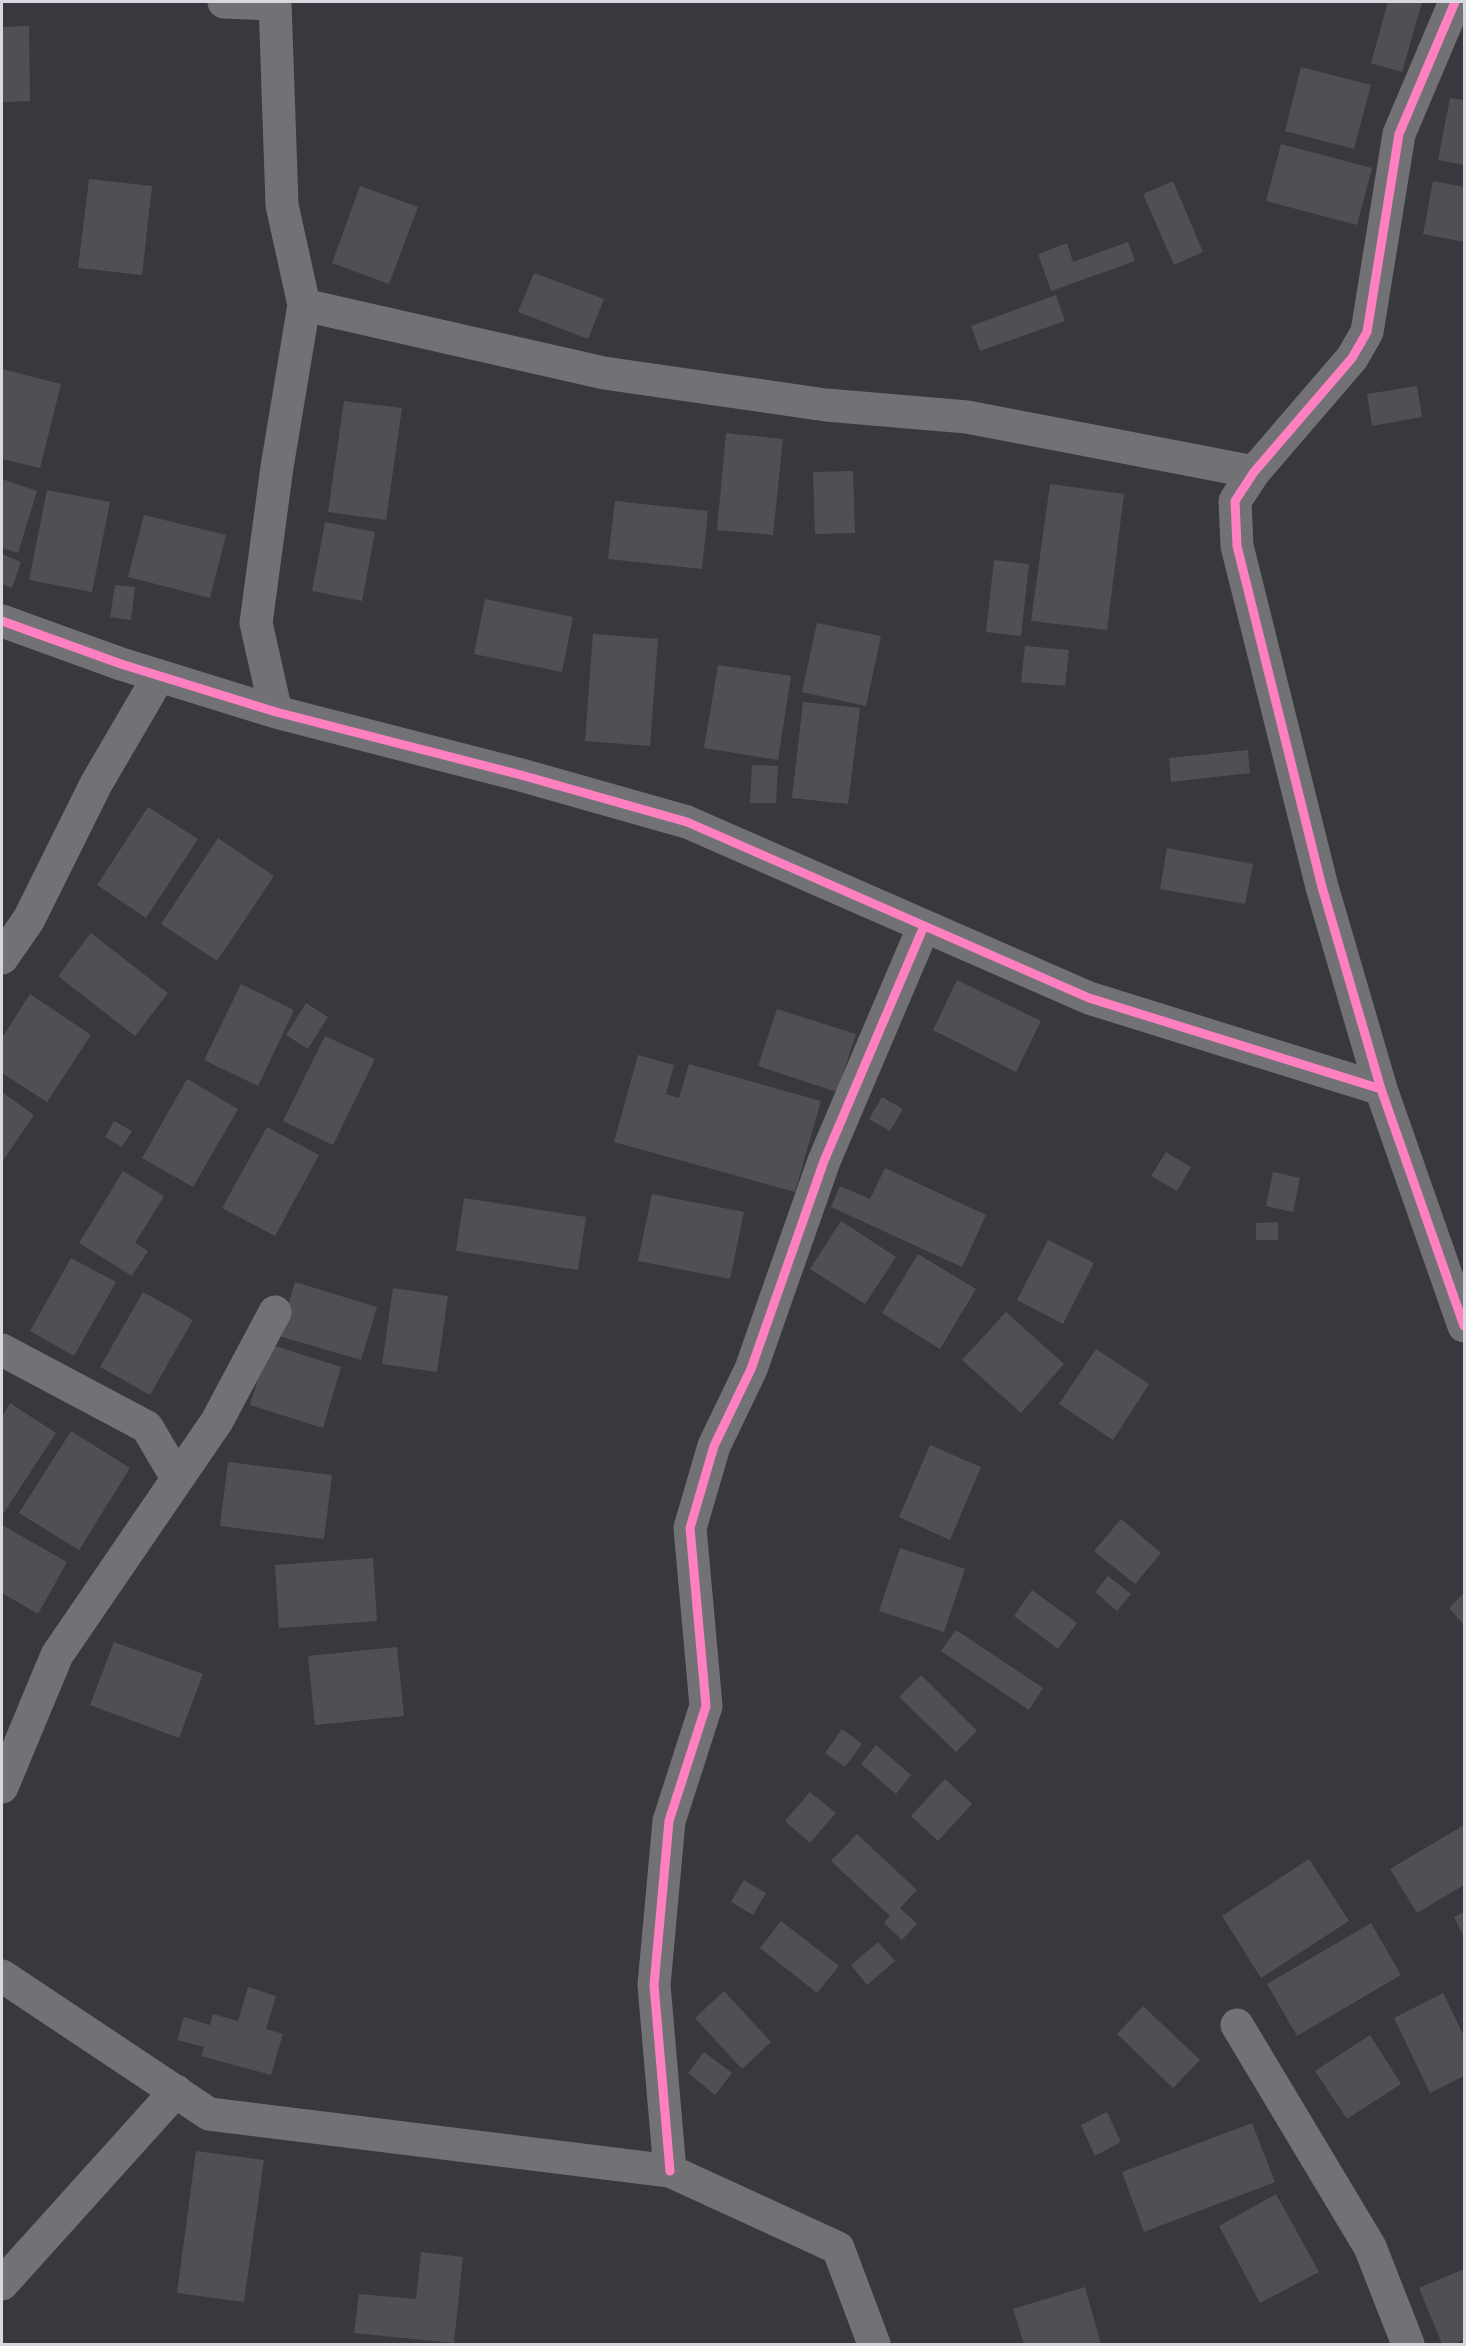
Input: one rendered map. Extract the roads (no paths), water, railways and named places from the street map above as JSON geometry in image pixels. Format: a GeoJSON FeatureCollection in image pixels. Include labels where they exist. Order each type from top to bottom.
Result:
{"type":"FeatureCollection","features":[{"type":"Feature","properties":{"kind":"street"},"geometry":{"type":"LineString","coordinates":[[224,2],[274,3],[282,205],[304,304],[277,466],[256,623],[276,712]]}},
{"type":"Feature","properties":{"kind":"street"},"geometry":{"type":"LineString","coordinates":[[1455,2],[1399,134],[1367,332],[1352,358],[1254,472],[1235,501],[1237,546],[1322,887],[1381,1089],[1464,1326]]}},
{"type":"Feature","properties":{"kind":"street"},"geometry":{"type":"LineString","coordinates":[[304,304],[604,373],[826,405],[967,417],[1254,472]]}},
{"type":"Feature","properties":{"kind":"street"},"geometry":{"type":"LineString","coordinates":[[2,621],[159,676],[276,712],[521,775],[687,822],[1089,998],[1381,1089]]}},
{"type":"Feature","properties":{"kind":"street"},"geometry":{"type":"LineString","coordinates":[[2,957],[29,919],[96,784],[159,676]]}},
{"type":"Feature","properties":{"kind":"street"},"geometry":{"type":"LineString","coordinates":[[670,2171],[654,1985],[669,1821],[706,1706],[694,1595],[690,1528],[714,1446],[751,1369],[824,1161],[924,926]]}},
{"type":"Feature","properties":{"kind":"street"},"geometry":{"type":"LineString","coordinates":[[2,1787],[57,1655],[217,1421],[275,1312]]}},
{"type":"Feature","properties":{"kind":"street"},"geometry":{"type":"LineString","coordinates":[[2,1350],[147,1427],[177,1478]]}},
{"type":"Feature","properties":{"kind":"street"},"geometry":{"type":"LineString","coordinates":[[2,1976],[209,2114],[670,2171],[838,2248],[874,2344]]}},
{"type":"Feature","properties":{"kind":"street"},"geometry":{"type":"LineString","coordinates":[[1237,2025],[1370,2247],[1408,2344]]}},
{"type":"Feature","properties":{"kind":"street"},"geometry":{"type":"LineString","coordinates":[[2,2284],[176,2091]]}}]}
